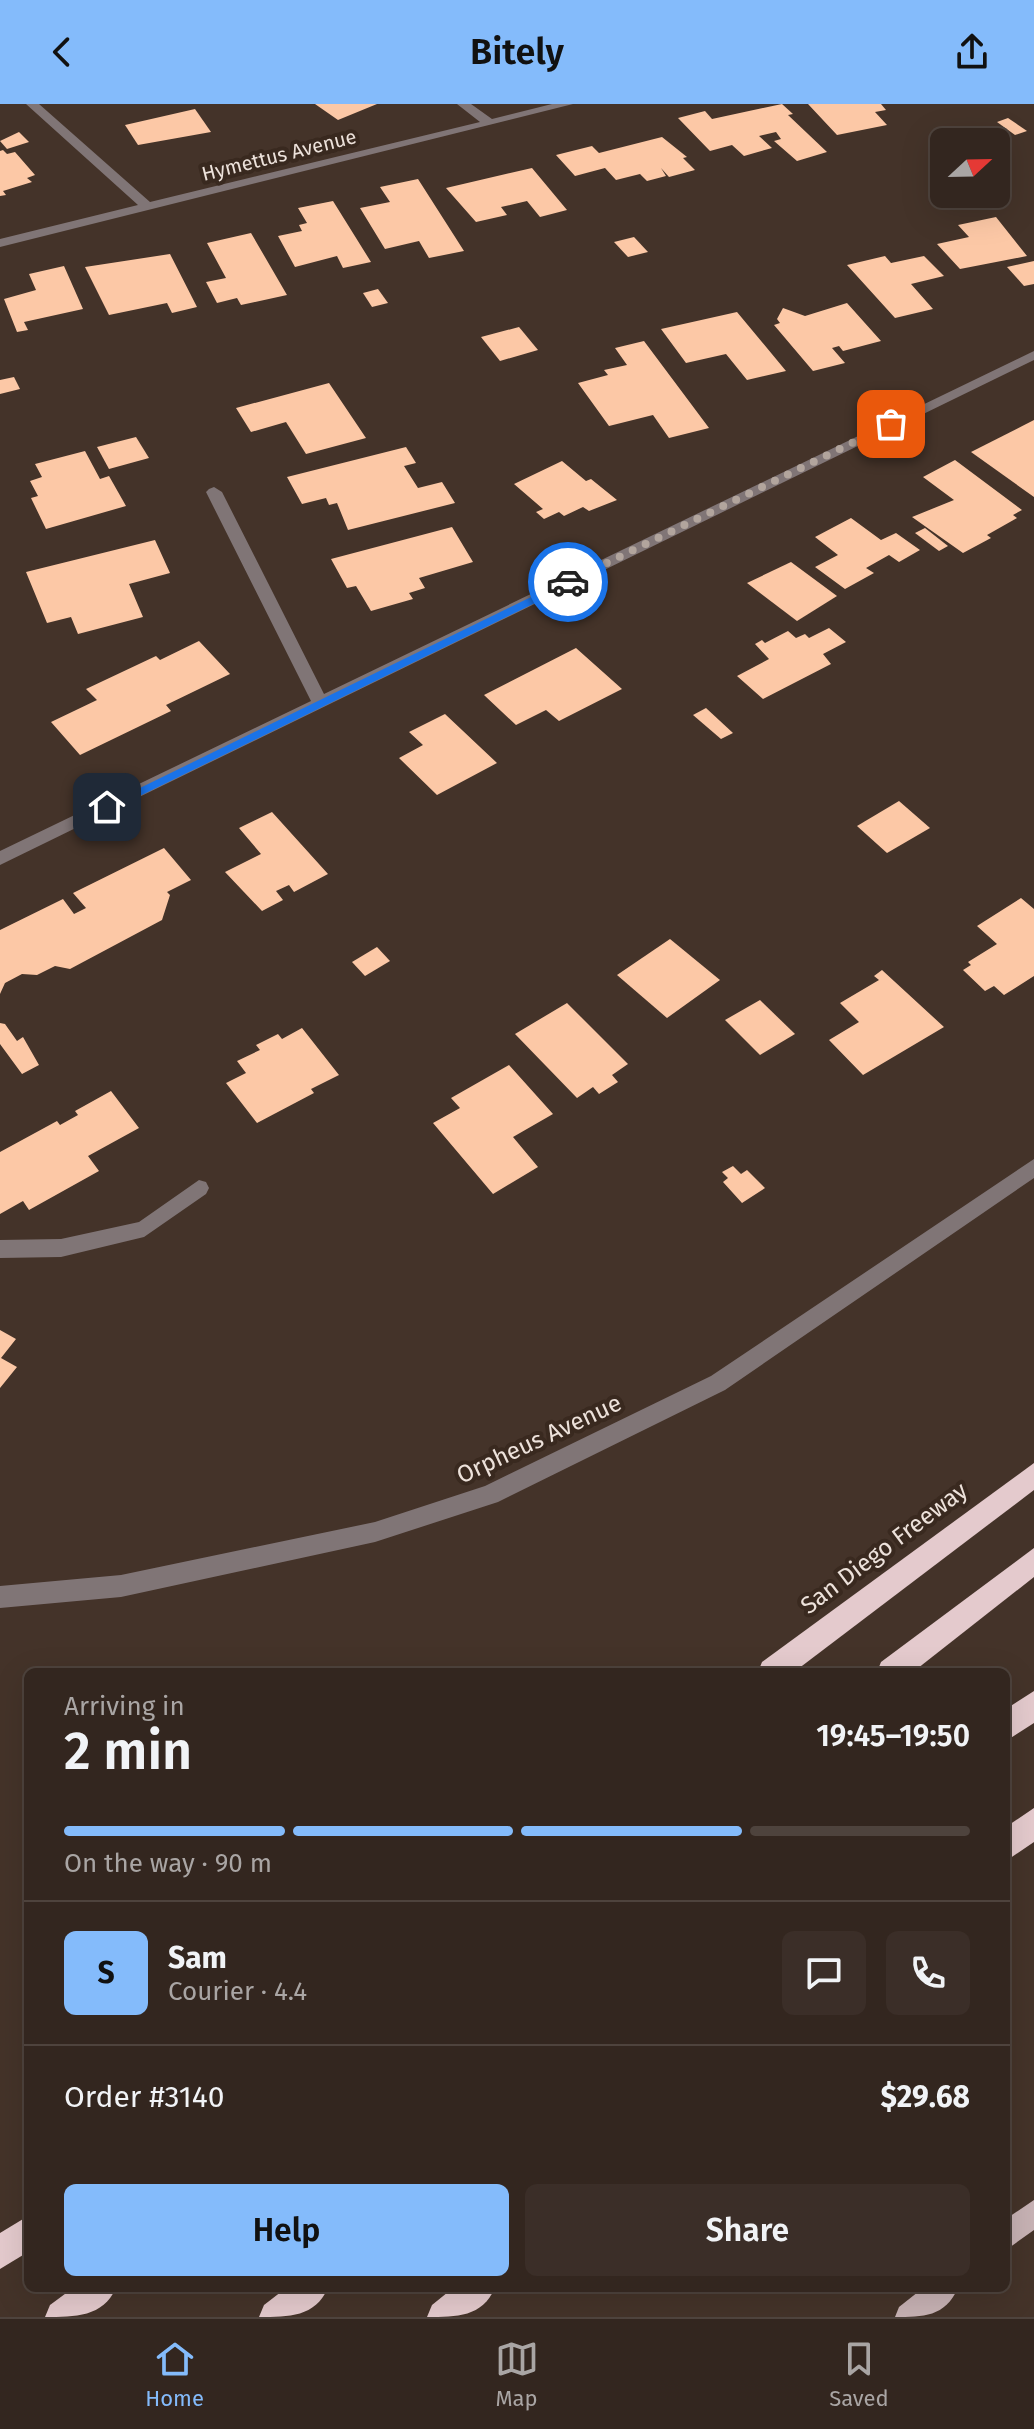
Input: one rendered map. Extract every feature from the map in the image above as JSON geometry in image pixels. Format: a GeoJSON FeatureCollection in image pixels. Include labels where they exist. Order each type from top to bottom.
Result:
{"type":"FeatureCollection","features":[{"type":"Feature","properties":{"kind":"highway","name":"San Diego Freeway"},"geometry":{"type":"LineString","coordinates":[[777,1668],[1034,1475]]}},
{"type":"Feature","properties":{"kind":"highway"},"geometry":{"type":"LineString","coordinates":[[896,1668],[1034,1561]]}},
{"type":"Feature","properties":{"kind":"highway"},"geometry":{"type":"LineString","coordinates":[[1010,1724],[1034,1705]]}},
{"type":"Feature","properties":{"kind":"highway"},"geometry":{"type":"LineString","coordinates":[[1010,1843],[1034,1823]]}},
{"type":"Feature","properties":{"kind":"highway"},"geometry":{"type":"LineString","coordinates":[[0,2253],[24,2235]]}},
{"type":"Feature","properties":{"kind":"highway"},"geometry":{"type":"LineString","coordinates":[[62,2317],[95,2292]]}},
{"type":"Feature","properties":{"kind":"highway"},"geometry":{"type":"LineString","coordinates":[[276,2317],[307,2292]]}},
{"type":"Feature","properties":{"kind":"highway"},"geometry":{"type":"LineString","coordinates":[[444,2317],[474,2292]]}},
{"type":"Feature","properties":{"kind":"main road"},"geometry":{"type":"LineString","coordinates":[[1010,2233],[1034,2213]]}},
{"type":"Feature","properties":{"kind":"main road"},"geometry":{"type":"LineString","coordinates":[[909,2317],[939,2292]]}},
{"type":"Feature","properties":{"kind":"street"},"geometry":{"type":"LineString","coordinates":[[32,104],[148,207]]}},
{"type":"Feature","properties":{"kind":"street"},"geometry":{"type":"LineString","coordinates":[[463,104],[490,123]]}},
{"type":"Feature","properties":{"kind":"street","name":"Hymettus Avenue"},"geometry":{"type":"LineString","coordinates":[[0,243],[567,104]]}},
{"type":"Feature","properties":{"kind":"street"},"geometry":{"type":"LineString","coordinates":[[0,859],[1034,355]]}},
{"type":"Feature","properties":{"kind":"street"},"geometry":{"type":"LineString","coordinates":[[214,492],[320,703]]}},
{"type":"Feature","properties":{"kind":"street","name":"Orpheus Avenue"},"geometry":{"type":"LineString","coordinates":[[0,1597],[121,1586],[375,1532],[490,1495],[718,1383],[1034,1167]]}},
{"type":"Feature","properties":{"kind":"street"},"geometry":{"type":"LineString","coordinates":[[0,1249],[61,1248],[144,1229],[199,1188]]}},
{"type":"Feature","properties":{"kind":"building"},"geometry":{"type":"Polygon","coordinates":[[[315,104],[377,104],[338,120],[315,104]]]}},
{"type":"Feature","properties":{"kind":"building"},"geometry":{"type":"Polygon","coordinates":[[[782,104],[793,114],[788,115],[827,152],[797,161],[774,141],[781,139],[776,132],[759,136],[772,148],[744,156],[732,145],[710,151],[678,118],[705,111],[712,119],[782,104]]]}},
{"type":"Feature","properties":{"kind":"building"},"geometry":{"type":"Polygon","coordinates":[[[808,104],[881,104],[886,110],[875,112],[887,125],[837,135],[808,104]]]}},
{"type":"Feature","properties":{"kind":"building"},"geometry":{"type":"Polygon","coordinates":[[[195,109],[211,132],[138,145],[125,125],[195,109]]]}},
{"type":"Feature","properties":{"kind":"building"},"geometry":{"type":"Polygon","coordinates":[[[1008,118],[1027,131],[1015,135],[1010,128],[997,122],[1008,118]]]}},
{"type":"Feature","properties":{"kind":"building"},"geometry":{"type":"Polygon","coordinates":[[[19,132],[29,142],[7,149],[0,141],[19,132]]]}},
{"type":"Feature","properties":{"kind":"building"},"geometry":{"type":"Polygon","coordinates":[[[662,137],[687,157],[683,158],[695,170],[669,177],[661,168],[666,176],[647,181],[640,174],[616,180],[605,168],[575,176],[556,155],[592,146],[599,153],[662,137]]]}},
{"type":"Feature","properties":{"kind":"building"},"geometry":{"type":"Polygon","coordinates":[[[0,151],[7,154],[15,152],[35,175],[27,178],[32,182],[3,191],[6,195],[0,196],[0,151]]]}},
{"type":"Feature","properties":{"kind":"building"},"geometry":{"type":"Polygon","coordinates":[[[532,168],[567,210],[540,217],[527,201],[501,207],[507,215],[476,222],[446,188],[532,168]]]}},
{"type":"Feature","properties":{"kind":"building"},"geometry":{"type":"Polygon","coordinates":[[[418,179],[464,251],[429,258],[419,241],[385,249],[360,208],[390,202],[380,187],[418,179]]]}},
{"type":"Feature","properties":{"kind":"building"},"geometry":{"type":"Polygon","coordinates":[[[333,201],[371,262],[343,268],[337,256],[295,267],[278,236],[302,231],[299,225],[307,223],[298,208],[333,201]]]}},
{"type":"Feature","properties":{"kind":"building"},"geometry":{"type":"Polygon","coordinates":[[[996,217],[1027,256],[960,269],[937,244],[969,237],[958,225],[996,217]]]}},
{"type":"Feature","properties":{"kind":"building"},"geometry":{"type":"Polygon","coordinates":[[[251,233],[287,295],[241,305],[237,298],[217,303],[206,282],[226,278],[207,243],[251,233]]]}},
{"type":"Feature","properties":{"kind":"building"},"geometry":{"type":"Polygon","coordinates":[[[634,237],[648,252],[628,257],[614,242],[634,237]]]}},
{"type":"Feature","properties":{"kind":"building"},"geometry":{"type":"Polygon","coordinates":[[[170,254],[197,307],[172,313],[167,303],[109,315],[85,267],[170,254]]]}},
{"type":"Feature","properties":{"kind":"building"},"geometry":{"type":"Polygon","coordinates":[[[885,256],[891,263],[924,256],[944,276],[911,284],[933,309],[895,318],[847,265],[885,256]]]}},
{"type":"Feature","properties":{"kind":"building"},"geometry":{"type":"Polygon","coordinates":[[[1034,261],[1034,284],[1024,286],[1007,267],[1034,261]]]}},
{"type":"Feature","properties":{"kind":"building"},"geometry":{"type":"Polygon","coordinates":[[[64,266],[83,309],[24,322],[28,330],[17,332],[4,299],[36,290],[29,274],[64,266]]]}},
{"type":"Feature","properties":{"kind":"building"},"geometry":{"type":"Polygon","coordinates":[[[378,289],[388,303],[372,307],[363,293],[378,289]]]}},
{"type":"Feature","properties":{"kind":"building"},"geometry":{"type":"Polygon","coordinates":[[[847,303],[881,341],[843,351],[839,346],[832,348],[845,363],[813,371],[774,325],[780,323],[777,319],[783,308],[805,316],[847,303]]]}},
{"type":"Feature","properties":{"kind":"building"},"geometry":{"type":"Polygon","coordinates":[[[737,312],[786,371],[747,380],[726,354],[686,363],[661,329],[737,312]]]}},
{"type":"Feature","properties":{"kind":"building"},"geometry":{"type":"Polygon","coordinates":[[[519,327],[538,350],[500,361],[481,337],[519,327]]]}},
{"type":"Feature","properties":{"kind":"building"},"geometry":{"type":"Polygon","coordinates":[[[644,341],[709,428],[669,438],[653,415],[609,426],[578,383],[608,375],[604,370],[627,365],[615,348],[644,341]]]}},
{"type":"Feature","properties":{"kind":"building"},"geometry":{"type":"Polygon","coordinates":[[[14,377],[20,389],[0,394],[0,380],[14,377]]]}},
{"type":"Feature","properties":{"kind":"building"},"geometry":{"type":"Polygon","coordinates":[[[329,383],[366,438],[306,454],[286,422],[251,432],[236,408],[329,383]]]}},
{"type":"Feature","properties":{"kind":"building"},"geometry":{"type":"Polygon","coordinates":[[[1034,420],[1034,497],[971,452],[1034,420]]]}},
{"type":"Feature","properties":{"kind":"building"},"geometry":{"type":"Polygon","coordinates":[[[136,437],[149,458],[109,469],[97,447],[136,437]]]}},
{"type":"Feature","properties":{"kind":"building"},"geometry":{"type":"Polygon","coordinates":[[[406,447],[416,463],[404,466],[418,488],[442,482],[455,503],[348,530],[337,503],[329,505],[326,498],[302,504],[287,477],[406,447]]]}},
{"type":"Feature","properties":{"kind":"building"},"geometry":{"type":"Polygon","coordinates":[[[85,451],[100,479],[109,476],[126,506],[46,529],[31,498],[38,496],[30,481],[42,477],[35,464],[85,451]]]}},
{"type":"Feature","properties":{"kind":"building"},"geometry":{"type":"Polygon","coordinates":[[[955,460],[1022,510],[1013,515],[1017,518],[987,535],[991,538],[963,553],[912,517],[954,500],[923,477],[955,460]]]}},
{"type":"Feature","properties":{"kind":"building"},"geometry":{"type":"Polygon","coordinates":[[[562,461],[586,481],[591,479],[617,500],[589,511],[583,507],[564,516],[559,512],[544,519],[536,512],[543,509],[514,484],[562,461]]]}},
{"type":"Feature","properties":{"kind":"building"},"geometry":{"type":"Polygon","coordinates":[[[851,518],[881,540],[896,533],[920,550],[899,562],[889,555],[866,568],[874,573],[845,589],[815,567],[838,555],[815,537],[851,518]]]}},
{"type":"Feature","properties":{"kind":"building"},"geometry":{"type":"Polygon","coordinates":[[[452,527],[473,562],[419,578],[425,588],[409,593],[413,599],[371,611],[356,586],[347,588],[331,559],[452,527]]]}},
{"type":"Feature","properties":{"kind":"building"},"geometry":{"type":"Polygon","coordinates":[[[925,528],[948,546],[939,551],[915,533],[925,528]]]}},
{"type":"Feature","properties":{"kind":"building"},"geometry":{"type":"Polygon","coordinates":[[[155,540],[170,573],[129,584],[143,617],[78,634],[71,617],[47,623],[26,572],[155,540]]]}},
{"type":"Feature","properties":{"kind":"building"},"geometry":{"type":"Polygon","coordinates":[[[791,562],[837,596],[797,621],[747,583],[791,562]]]}},
{"type":"Feature","properties":{"kind":"building"},"geometry":{"type":"Polygon","coordinates":[[[829,628],[846,642],[823,654],[831,664],[763,699],[737,676],[769,659],[755,644],[762,640],[765,643],[788,631],[796,638],[805,634],[809,638],[829,628]]]}},
{"type":"Feature","properties":{"kind":"building"},"geometry":{"type":"Polygon","coordinates":[[[199,641],[230,674],[166,705],[171,711],[80,755],[51,722],[97,700],[86,689],[156,656],[160,660],[199,641]]]}},
{"type":"Feature","properties":{"kind":"building"},"geometry":{"type":"Polygon","coordinates":[[[576,648],[622,689],[559,721],[546,710],[516,725],[484,695],[576,648]]]}},
{"type":"Feature","properties":{"kind":"building"},"geometry":{"type":"Polygon","coordinates":[[[706,708],[733,733],[721,739],[693,715],[706,708]]]}},
{"type":"Feature","properties":{"kind":"building"},"geometry":{"type":"Polygon","coordinates":[[[445,714],[497,763],[437,795],[399,758],[423,745],[409,732],[445,714]]]}},
{"type":"Feature","properties":{"kind":"building"},"geometry":{"type":"Polygon","coordinates":[[[899,801],[930,828],[887,853],[857,826],[899,801]]]}},
{"type":"Feature","properties":{"kind":"building"},"geometry":{"type":"Polygon","coordinates":[[[272,812],[328,874],[294,892],[289,885],[276,891],[283,900],[262,911],[225,872],[261,854],[239,828],[272,812]]]}},
{"type":"Feature","properties":{"kind":"building"},"geometry":{"type":"Polygon","coordinates":[[[164,848],[191,880],[167,892],[170,895],[162,920],[70,969],[55,966],[37,975],[22,974],[5,983],[0,994],[0,930],[63,899],[74,914],[86,908],[73,893],[164,848]]]}},
{"type":"Feature","properties":{"kind":"building"},"geometry":{"type":"Polygon","coordinates":[[[1021,898],[1034,909],[1034,976],[1004,995],[994,986],[985,991],[963,970],[971,965],[968,962],[997,944],[977,926],[1021,898]]]}},
{"type":"Feature","properties":{"kind":"building"},"geometry":{"type":"Polygon","coordinates":[[[670,939],[720,980],[667,1018],[617,975],[670,939]]]}},
{"type":"Feature","properties":{"kind":"building"},"geometry":{"type":"Polygon","coordinates":[[[377,947],[390,961],[365,976],[352,962],[377,947]]]}},
{"type":"Feature","properties":{"kind":"building"},"geometry":{"type":"Polygon","coordinates":[[[882,970],[944,1027],[863,1075],[829,1040],[859,1022],[840,1003],[879,980],[874,976],[882,970]]]}},
{"type":"Feature","properties":{"kind":"building"},"geometry":{"type":"Polygon","coordinates":[[[760,1000],[795,1034],[760,1055],[725,1020],[760,1000]]]}},
{"type":"Feature","properties":{"kind":"building"},"geometry":{"type":"Polygon","coordinates":[[[567,1003],[628,1064],[612,1075],[618,1082],[599,1094],[593,1087],[577,1098],[515,1034],[567,1003]]]}},
{"type":"Feature","properties":{"kind":"building"},"geometry":{"type":"Polygon","coordinates":[[[0,1023],[5,1024],[17,1041],[23,1037],[39,1065],[22,1074],[0,1044],[0,1023]]]}},
{"type":"Feature","properties":{"kind":"building"},"geometry":{"type":"Polygon","coordinates":[[[302,1028],[339,1075],[311,1089],[314,1093],[257,1123],[226,1083],[246,1073],[237,1061],[260,1050],[256,1045],[278,1034],[282,1039],[302,1028]]]}},
{"type":"Feature","properties":{"kind":"building"},"geometry":{"type":"Polygon","coordinates":[[[509,1065],[553,1114],[513,1137],[538,1167],[493,1194],[433,1123],[460,1108],[451,1098],[509,1065]]]}},
{"type":"Feature","properties":{"kind":"building"},"geometry":{"type":"Polygon","coordinates":[[[111,1091],[139,1128],[88,1156],[99,1171],[29,1210],[23,1201],[0,1214],[0,1152],[57,1121],[60,1125],[78,1115],[75,1111],[111,1091]]]}},
{"type":"Feature","properties":{"kind":"building"},"geometry":{"type":"Polygon","coordinates":[[[733,1166],[741,1174],[747,1170],[765,1188],[742,1203],[723,1182],[728,1178],[722,1172],[733,1166]]]}},
{"type":"Feature","properties":{"kind":"building"},"geometry":{"type":"Polygon","coordinates":[[[0,1330],[16,1339],[1,1358],[17,1367],[0,1388],[0,1330]]]}},
{"type":"Feature","properties":{"kind":"way so far"},"geometry":{"type":"LineString","coordinates":[[568,582],[891,424]]}},
{"type":"Feature","properties":{"kind":"route"},"geometry":{"type":"LineString","coordinates":[[107,807],[568,582]]}}]}
